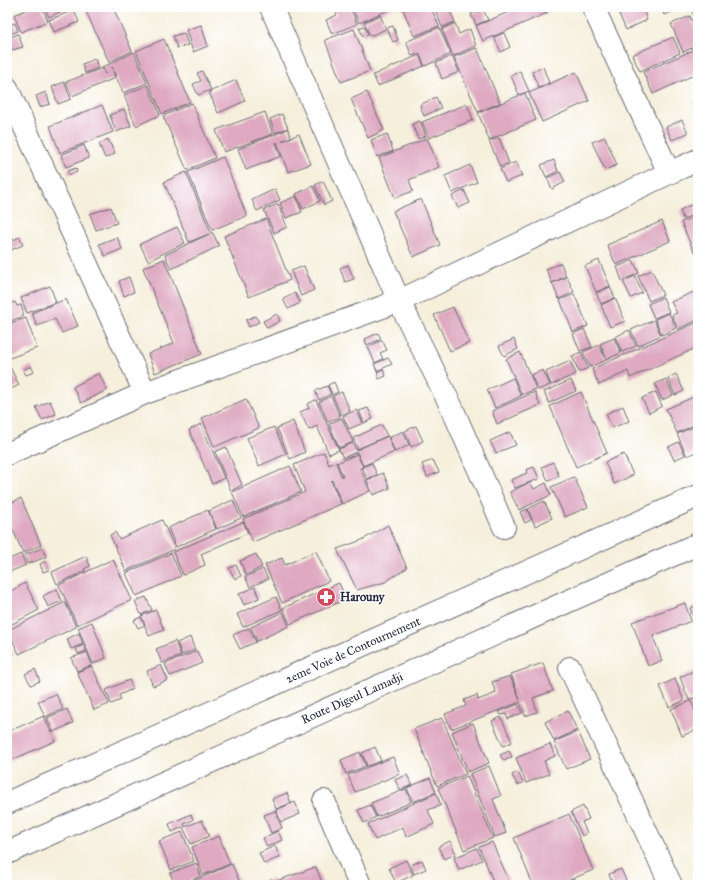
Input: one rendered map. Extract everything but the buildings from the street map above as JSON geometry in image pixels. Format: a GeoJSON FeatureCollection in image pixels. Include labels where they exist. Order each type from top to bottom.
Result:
{"type":"FeatureCollection","features":[{"type":"Feature","properties":{"kind":"street"},"geometry":{"type":"LineString","coordinates":[[271,7],[399,301],[452,408],[504,527]]}},
{"type":"Feature","properties":{"kind":"street"},"geometry":{"type":"LineString","coordinates":[[593,7],[669,173]]}},
{"type":"Feature","properties":{"kind":"street"},"geometry":{"type":"LineString","coordinates":[[7,88],[145,393]]}},
{"type":"Feature","properties":{"kind":"street"},"geometry":{"type":"LineString","coordinates":[[7,454],[145,393],[399,301],[698,160]]}},
{"type":"Feature","properties":{"kind":"street","name":"2eme Voie de Contournement"},"geometry":{"type":"LineString","coordinates":[[7,803],[698,496]]}},
{"type":"Feature","properties":{"kind":"street","name":"Route Digeul Lamadji"},"geometry":{"type":"LineString","coordinates":[[7,853],[698,544]]}},
{"type":"Feature","properties":{"kind":"street"},"geometry":{"type":"LineString","coordinates":[[570,668],[672,885]]}},
{"type":"Feature","properties":{"kind":"street"},"geometry":{"type":"LineString","coordinates":[[324,801],[360,885]]}},
{"type":"Feature","properties":{"kind":"place","name":"Harouny"},"geometry":{"type":"Point","coordinates":[326,597]}}]}
